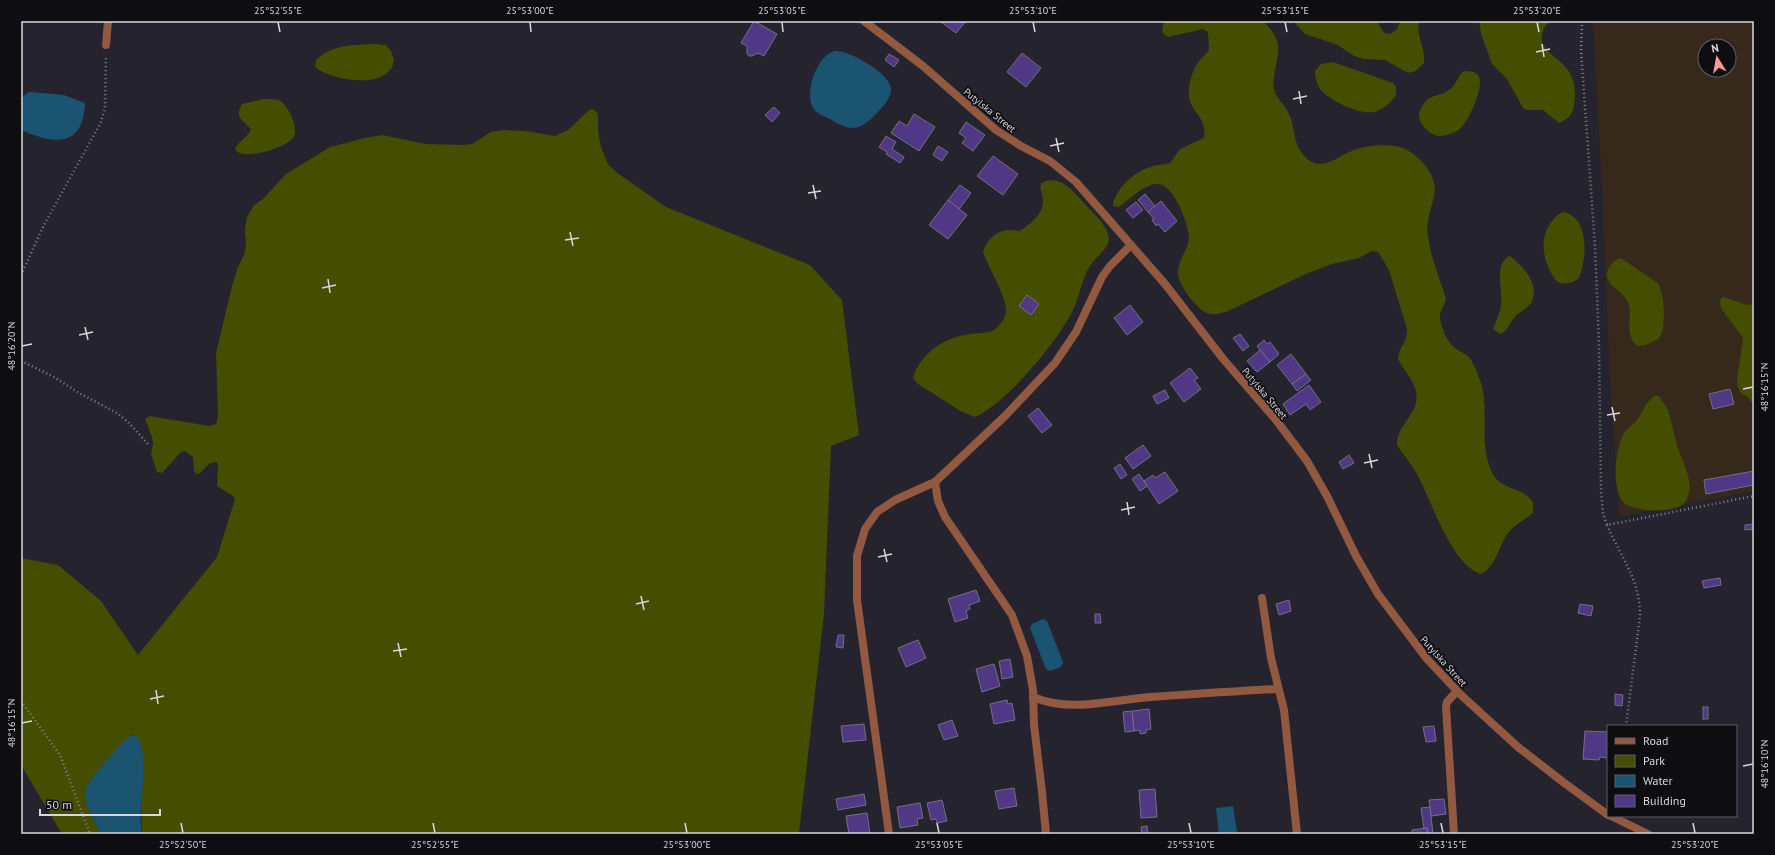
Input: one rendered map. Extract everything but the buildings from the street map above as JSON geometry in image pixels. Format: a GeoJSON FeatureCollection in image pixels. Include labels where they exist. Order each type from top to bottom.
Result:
{"type":"FeatureCollection","features":[{"type":"Feature","properties":{"kind":"street"},"geometry":{"type":"LineString","coordinates":[[106,46],[108,21]]}},
{"type":"Feature","properties":{"kind":"street","name":"Putylska Street"},"geometry":{"type":"LineString","coordinates":[[864,21],[923,66],[996,130],[1021,146],[1050,161],[1069,176],[1165,284],[1224,360],[1276,420],[1307,461],[1327,496],[1356,556],[1378,594],[1427,659],[1457,691],[1518,747],[1562,782],[1607,814]]}},
{"type":"Feature","properties":{"kind":"street"},"geometry":{"type":"LineString","coordinates":[[889,834],[857,600],[857,556],[865,530],[877,512],[895,500],[935,482],[1005,416],[1054,363],[1076,332],[1098,285],[1110,266],[1131,245]]}},
{"type":"Feature","properties":{"kind":"street"},"geometry":{"type":"LineString","coordinates":[[935,482],[938,501],[946,516],[1015,621],[1030,668],[1034,725],[1042,785],[1046,834]]}},
{"type":"Feature","properties":{"kind":"street"},"geometry":{"type":"LineString","coordinates":[[1262,598],[1268,641],[1286,726],[1292,802],[1297,834]]}},
{"type":"Feature","properties":{"kind":"street"},"geometry":{"type":"LineString","coordinates":[[1033,697],[1052,704],[1079,705],[1128,699],[1278,689]]}},
{"type":"Feature","properties":{"kind":"street"},"geometry":{"type":"LineString","coordinates":[[1454,834],[1446,707],[1447,702],[1457,691]]}},
{"type":"Feature","properties":{"kind":"street","name":"Putylska Street"},"geometry":{"type":"LineString","coordinates":[[1613,817],[1648,834]]}},
{"type":"Feature","properties":{"kind":"path"},"geometry":{"type":"LineString","coordinates":[[1582,21],[1580,51],[1595,246],[1599,344],[1601,491],[1603,513],[1607,525],[1633,576],[1640,601],[1640,616],[1626,725]]}},
{"type":"Feature","properties":{"kind":"path"},"geometry":{"type":"LineString","coordinates":[[21,275],[44,225],[102,119],[105,109],[106,46]]}},
{"type":"Feature","properties":{"kind":"path"},"geometry":{"type":"LineString","coordinates":[[21,361],[54,377],[79,393],[117,413],[128,422],[148,444]]}},
{"type":"Feature","properties":{"kind":"path"},"geometry":{"type":"LineString","coordinates":[[1607,525],[1754,496]]}},
{"type":"Feature","properties":{"kind":"path"},"geometry":{"type":"LineString","coordinates":[[21,701],[60,755],[90,834]]}},
{"type":"Feature","properties":{"kind":"shaded area"},"geometry":{"type":"Polygon","coordinates":[[[1593,21],[1754,21],[1754,491],[1619,517],[1610,381],[1593,21]]]}},
{"type":"Feature","properties":{"kind":"green space"},"geometry":{"type":"Polygon","coordinates":[[[1165,21],[1263,21],[1269,27],[1278,44],[1274,89],[1290,117],[1298,148],[1308,159],[1315,163],[1328,163],[1360,148],[1380,145],[1393,146],[1413,153],[1431,174],[1435,191],[1429,215],[1428,235],[1433,259],[1446,299],[1440,314],[1441,324],[1444,333],[1452,345],[1470,358],[1481,383],[1485,408],[1486,455],[1494,476],[1503,484],[1526,495],[1533,503],[1533,513],[1508,533],[1494,561],[1486,571],[1481,574],[1461,559],[1452,546],[1417,474],[1397,445],[1401,429],[1414,409],[1416,393],[1413,383],[1398,359],[1399,352],[1406,338],[1407,329],[1389,270],[1378,252],[1372,251],[1359,258],[1332,264],[1306,274],[1228,311],[1210,314],[1205,312],[1195,303],[1185,291],[1179,278],[1179,264],[1187,247],[1189,238],[1179,205],[1169,190],[1163,185],[1152,185],[1136,193],[1119,207],[1113,206],[1114,200],[1120,189],[1129,179],[1140,171],[1154,166],[1170,163],[1180,149],[1204,138],[1204,126],[1190,101],[1189,85],[1195,67],[1209,50],[1208,32],[1203,29],[1168,37],[1162,30],[1165,21]]]}},
{"type":"Feature","properties":{"kind":"green space"},"geometry":{"type":"Polygon","coordinates":[[[1293,21],[1377,21],[1384,33],[1390,34],[1397,29],[1400,21],[1419,21],[1418,27],[1424,53],[1424,63],[1416,71],[1408,73],[1385,60],[1364,59],[1354,56],[1338,45],[1305,34],[1293,21]]]}},
{"type":"Feature","properties":{"kind":"green space"},"geometry":{"type":"Polygon","coordinates":[[[1479,21],[1553,21],[1545,26],[1542,37],[1543,43],[1545,48],[1564,65],[1572,78],[1575,101],[1570,116],[1559,123],[1543,110],[1527,110],[1523,108],[1507,79],[1492,64],[1481,34],[1479,21]]]}},
{"type":"Feature","properties":{"kind":"green space"},"geometry":{"type":"Polygon","coordinates":[[[375,44],[386,45],[391,51],[394,60],[390,70],[382,76],[372,80],[346,79],[323,72],[315,67],[316,60],[322,55],[336,48],[375,44]]]}},
{"type":"Feature","properties":{"kind":"green space"},"geometry":{"type":"Polygon","coordinates":[[[1333,62],[1393,83],[1396,87],[1396,95],[1387,105],[1374,112],[1361,111],[1345,106],[1325,94],[1320,89],[1315,76],[1315,71],[1321,64],[1333,62]]]}},
{"type":"Feature","properties":{"kind":"green space"},"geometry":{"type":"Polygon","coordinates":[[[1464,71],[1475,73],[1478,75],[1480,80],[1478,95],[1471,112],[1459,130],[1444,135],[1435,135],[1427,130],[1421,122],[1419,118],[1420,110],[1427,100],[1444,93],[1451,88],[1464,71]]]}},
{"type":"Feature","properties":{"kind":"green space"},"geometry":{"type":"Polygon","coordinates":[[[263,99],[279,100],[286,106],[294,124],[295,134],[289,142],[282,146],[254,154],[239,153],[235,149],[251,130],[239,117],[242,104],[263,99]]]}},
{"type":"Feature","properties":{"kind":"green space"},"geometry":{"type":"Polygon","coordinates":[[[593,109],[598,114],[598,131],[601,147],[608,164],[616,172],[666,207],[810,265],[842,300],[859,435],[831,446],[824,614],[799,834],[142,834],[141,808],[143,765],[137,738],[132,735],[95,775],[85,789],[85,795],[90,812],[101,834],[62,834],[21,765],[21,558],[58,565],[101,601],[138,655],[217,557],[235,499],[233,496],[217,486],[217,462],[210,463],[200,473],[196,474],[194,471],[193,457],[185,451],[181,452],[162,473],[157,472],[151,454],[153,444],[152,437],[145,419],[150,416],[209,426],[216,424],[218,416],[216,353],[232,286],[246,247],[245,229],[247,217],[254,205],[263,199],[286,174],[330,147],[382,135],[426,144],[462,145],[472,144],[491,132],[503,130],[525,131],[555,136],[568,130],[589,110],[593,109]]]}},
{"type":"Feature","properties":{"kind":"green space"},"geometry":{"type":"Polygon","coordinates":[[[1049,180],[1055,180],[1064,184],[1095,214],[1106,229],[1109,239],[1108,243],[1090,266],[1074,308],[1045,353],[1002,399],[988,410],[975,417],[962,412],[918,384],[913,378],[921,361],[943,343],[961,336],[989,332],[998,327],[1005,315],[1006,306],[1001,291],[983,252],[989,241],[996,234],[1007,230],[1019,231],[1035,219],[1043,206],[1040,188],[1041,183],[1049,180]]]}},
{"type":"Feature","properties":{"kind":"green space"},"geometry":{"type":"Polygon","coordinates":[[[1563,212],[1572,215],[1578,222],[1582,230],[1585,250],[1582,270],[1579,278],[1572,282],[1560,283],[1557,282],[1553,276],[1546,262],[1544,255],[1544,240],[1549,225],[1563,212]]]}},
{"type":"Feature","properties":{"kind":"green space"},"geometry":{"type":"Polygon","coordinates":[[[1510,256],[1520,264],[1532,282],[1534,295],[1529,306],[1516,316],[1506,330],[1500,334],[1493,329],[1501,305],[1500,271],[1505,260],[1510,256]]]}},
{"type":"Feature","properties":{"kind":"green space"},"geometry":{"type":"Polygon","coordinates":[[[1621,258],[1659,284],[1663,299],[1663,329],[1659,339],[1646,345],[1638,346],[1631,338],[1629,327],[1629,305],[1623,295],[1609,282],[1607,277],[1607,271],[1613,262],[1621,258]]]}},
{"type":"Feature","properties":{"kind":"green space"},"geometry":{"type":"Polygon","coordinates":[[[1723,297],[1748,305],[1754,304],[1754,406],[1749,398],[1740,392],[1738,387],[1737,381],[1743,338],[1721,308],[1720,300],[1723,297]]]}},
{"type":"Feature","properties":{"kind":"green space"},"geometry":{"type":"Polygon","coordinates":[[[1655,396],[1659,396],[1668,410],[1677,446],[1688,475],[1690,486],[1686,501],[1677,508],[1644,510],[1629,506],[1624,503],[1620,496],[1616,479],[1616,460],[1623,435],[1637,420],[1649,400],[1655,396]]]}},
{"type":"Feature","properties":{"kind":"water"},"geometry":{"type":"Polygon","coordinates":[[[835,51],[860,59],[878,71],[890,85],[891,91],[889,98],[884,105],[868,122],[857,127],[851,128],[841,125],[820,114],[813,108],[810,93],[814,75],[823,59],[835,51]]]}},
{"type":"Feature","properties":{"kind":"water"},"geometry":{"type":"Polygon","coordinates":[[[31,92],[64,95],[85,103],[83,118],[79,129],[64,139],[55,140],[33,135],[21,130],[21,99],[27,93],[31,92]]]}},
{"type":"Feature","properties":{"kind":"water"},"geometry":{"type":"Polygon","coordinates":[[[1043,619],[1047,621],[1063,662],[1061,667],[1050,671],[1046,669],[1030,628],[1032,624],[1043,619]]]}},
{"type":"Feature","properties":{"kind":"water"},"geometry":{"type":"Polygon","coordinates":[[[130,736],[136,736],[142,751],[142,834],[101,834],[88,806],[85,790],[91,779],[130,736]]]}},
{"type":"Feature","properties":{"kind":"water"},"geometry":{"type":"Polygon","coordinates":[[[1233,806],[1237,832],[1219,834],[1216,808],[1233,806]]]}}]}
